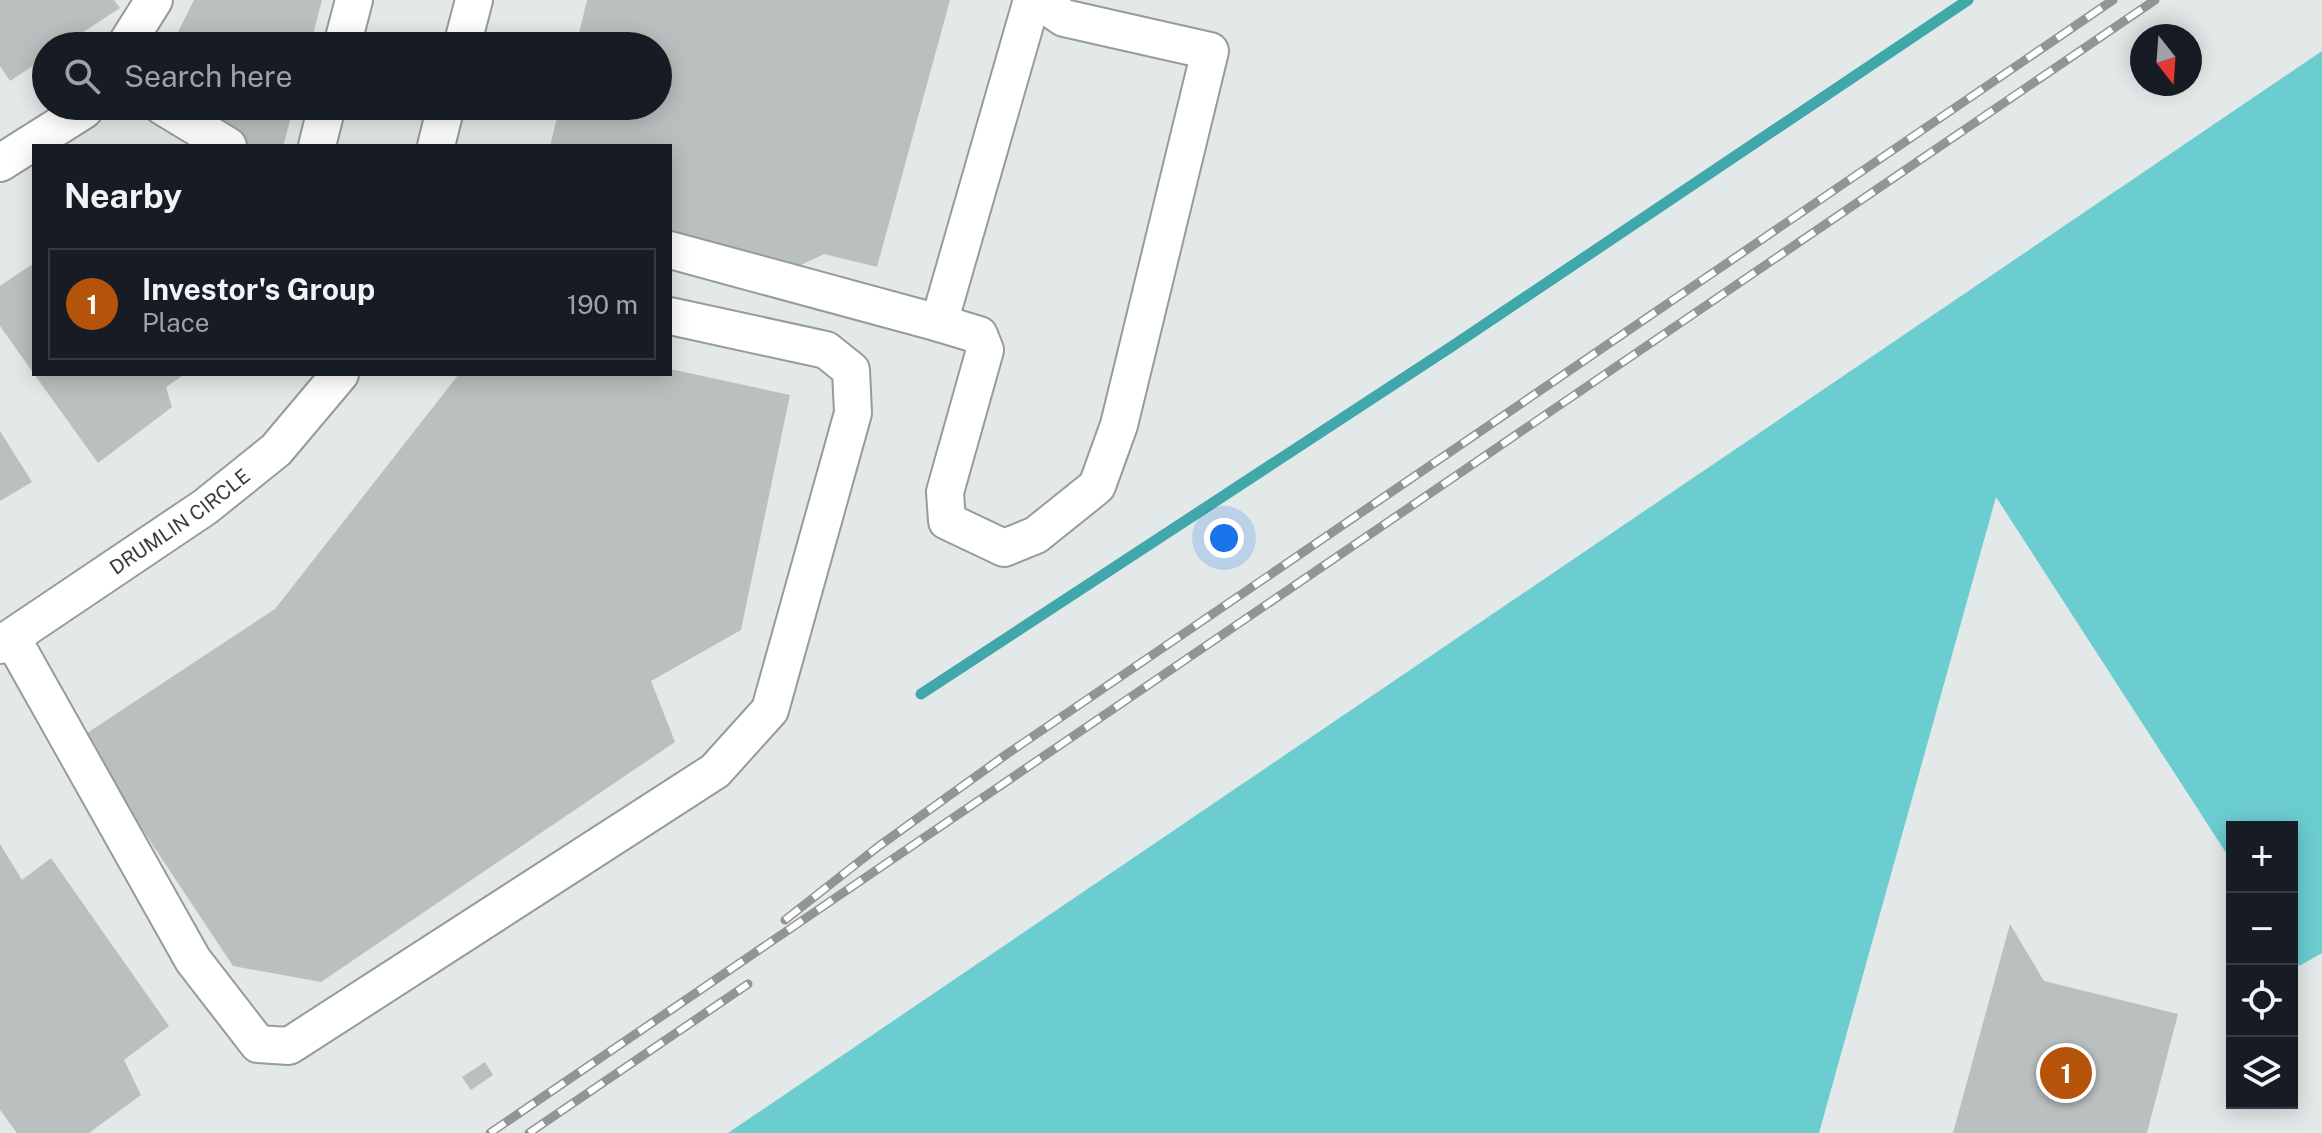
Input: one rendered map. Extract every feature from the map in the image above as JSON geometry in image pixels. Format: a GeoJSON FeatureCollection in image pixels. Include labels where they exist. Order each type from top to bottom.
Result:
{"type":"FeatureCollection","features":[{"type":"Feature","properties":{"kind":"street"},"geometry":{"type":"LineString","coordinates":[[134,32],[154,0]]}},
{"type":"Feature","properties":{"kind":"street"},"geometry":{"type":"LineString","coordinates":[[346,32],[354,0]]}},
{"type":"Feature","properties":{"kind":"street"},"geometry":{"type":"LineString","coordinates":[[466,32],[474,0]]}},
{"type":"Feature","properties":{"kind":"street"},"geometry":{"type":"LineString","coordinates":[[939,323],[1032,0]]}},
{"type":"Feature","properties":{"kind":"street"},"geometry":{"type":"LineString","coordinates":[[672,251],[979,335],[985,350],[945,492],[947,521],[1004,548],[1036,535],[1097,486],[1119,425],[1210,51],[1064,18],[1038,0]]}},
{"type":"Feature","properties":{"kind":"street"},"geometry":{"type":"LineString","coordinates":[[0,163],[66,120]]}},
{"type":"Feature","properties":{"kind":"street"},"geometry":{"type":"LineString","coordinates":[[185,120],[225,144]]}},
{"type":"Feature","properties":{"kind":"street"},"geometry":{"type":"LineString","coordinates":[[318,144],[324,120]]}},
{"type":"Feature","properties":{"kind":"street"},"geometry":{"type":"LineString","coordinates":[[436,144],[442,120]]}},
{"type":"Feature","properties":{"kind":"street"},"geometry":{"type":"LineString","coordinates":[[6,642],[193,960],[258,1044],[289,1046],[715,771],[770,710],[853,413],[851,370],[826,350],[672,316]]}},
{"type":"Feature","properties":{"kind":"street","name":"DRUMLIN CIRCLE"},"geometry":{"type":"LineString","coordinates":[[6,642],[205,507],[276,450],[338,376]]}},
{"type":"Feature","properties":{"kind":"shaded area"},"geometry":{"type":"Polygon","coordinates":[[[2322,51],[2322,953],[2298,964],[2298,821],[2226,821],[2226,853],[1996,497],[1819,1133],[728,1133],[2322,51]]]}},
{"type":"Feature","properties":{"kind":"building"},"geometry":{"type":"Polygon","coordinates":[[[0,0],[114,0],[120,8],[83,32],[32,32],[32,66],[10,81],[0,66],[0,0]]]}},
{"type":"Feature","properties":{"kind":"building"},"geometry":{"type":"Polygon","coordinates":[[[194,0],[322,0],[314,32],[178,32],[194,0]]]}},
{"type":"Feature","properties":{"kind":"building"},"geometry":{"type":"Polygon","coordinates":[[[587,0],[950,0],[877,267],[824,254],[799,266],[672,233],[672,144],[550,144],[556,120],[672,120],[672,32],[579,32],[587,0]]]}},
{"type":"Feature","properties":{"kind":"building"},"geometry":{"type":"Polygon","coordinates":[[[211,120],[290,120],[284,144],[243,144],[211,120]]]}},
{"type":"Feature","properties":{"kind":"building"},"geometry":{"type":"Polygon","coordinates":[[[32,264],[32,371],[0,326],[0,286],[32,264]]]}},
{"type":"Feature","properties":{"kind":"building"},"geometry":{"type":"Polygon","coordinates":[[[672,369],[790,395],[741,630],[651,681],[675,742],[321,982],[233,966],[81,737],[275,609],[457,376],[672,376],[672,369]]]}},
{"type":"Feature","properties":{"kind":"building"},"geometry":{"type":"Polygon","coordinates":[[[35,376],[182,376],[166,387],[172,407],[98,463],[35,376]]]}},
{"type":"Feature","properties":{"kind":"building"},"geometry":{"type":"Polygon","coordinates":[[[0,431],[32,482],[0,501],[0,431]]]}},
{"type":"Feature","properties":{"kind":"building"},"geometry":{"type":"Polygon","coordinates":[[[0,844],[22,880],[51,858],[169,1026],[124,1060],[141,1095],[89,1133],[17,1133],[0,1110],[0,844]]]}},
{"type":"Feature","properties":{"kind":"building"},"geometry":{"type":"Polygon","coordinates":[[[2010,924],[2044,981],[2178,1014],[2147,1133],[1953,1133],[2010,924]]]}},
{"type":"Feature","properties":{"kind":"building"},"geometry":{"type":"Polygon","coordinates":[[[485,1062],[493,1075],[471,1090],[462,1077],[485,1062]]]}},
{"type":"Feature","properties":{"kind":"waterway"},"geometry":{"type":"LineString","coordinates":[[921,694],[1454,345],[1968,0]]}},
{"type":"Feature","properties":{"kind":"railway"},"geometry":{"type":"LineString","coordinates":[[785,920],[879,846],[1007,754],[2113,0]]}},
{"type":"Feature","properties":{"kind":"railway"},"geometry":{"type":"LineString","coordinates":[[490,1133],[2155,0]]}},
{"type":"Feature","properties":{"kind":"railway"},"geometry":{"type":"LineString","coordinates":[[529,1133],[748,984]]}},
{"type":"Feature","properties":{"kind":"place","name":"Investor's Group"},"geometry":{"type":"Point","coordinates":[2066,1073]}}]}
